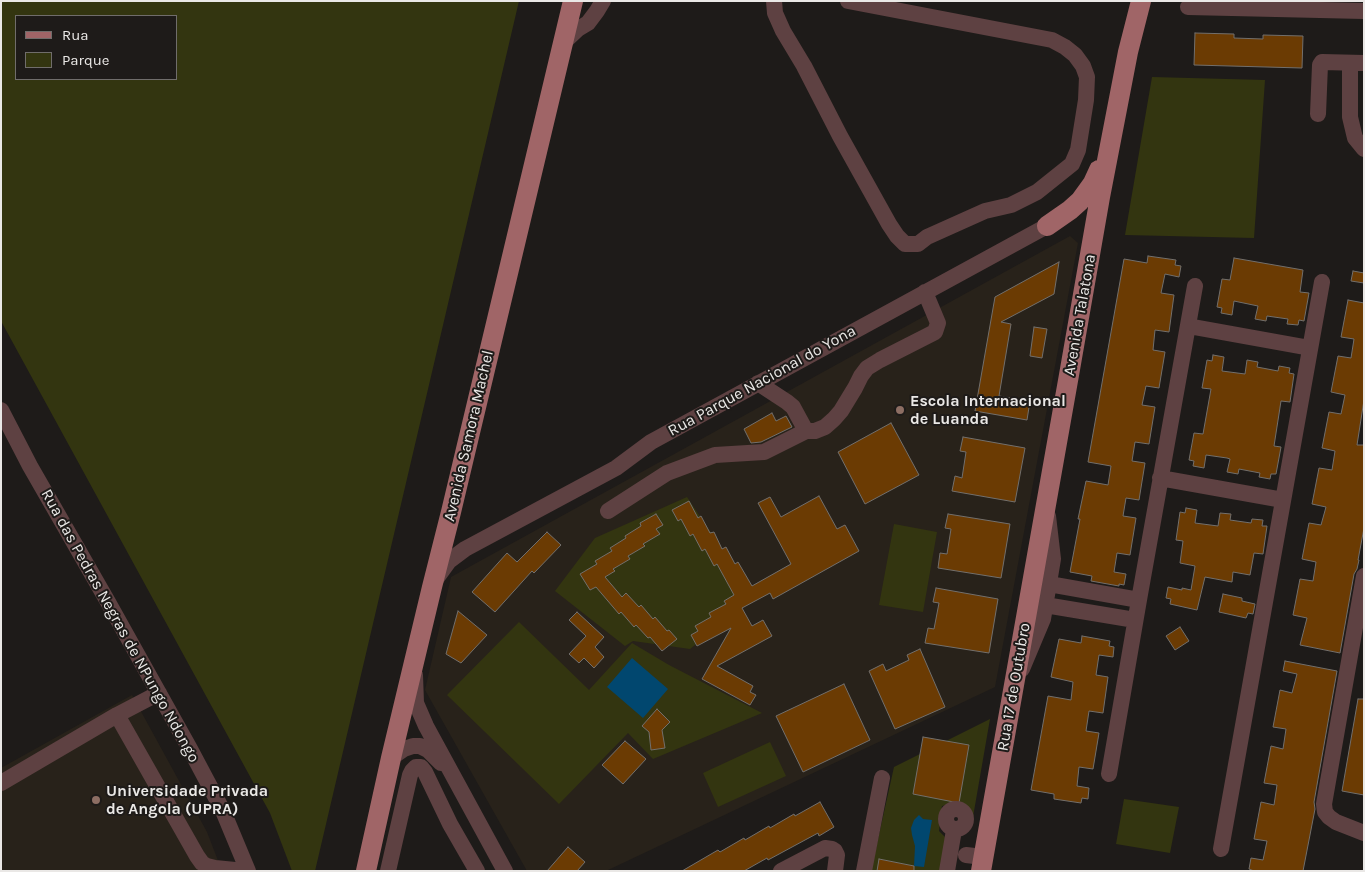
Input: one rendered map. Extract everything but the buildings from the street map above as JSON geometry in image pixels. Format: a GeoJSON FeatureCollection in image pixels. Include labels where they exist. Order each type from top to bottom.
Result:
{"type":"FeatureCollection","features":[{"type":"Feature","properties":{"kind":"main road","name":"Avenida Samora Machel"},"geometry":{"type":"LineString","coordinates":[[366,871],[391,758],[572,1]]}},
{"type":"Feature","properties":{"kind":"main road"},"geometry":{"type":"LineString","coordinates":[[1128,52],[1127,34],[1132,1]]}},
{"type":"Feature","properties":{"kind":"main road"},"geometry":{"type":"LineString","coordinates":[[1092,245],[1128,52],[1141,1]]}},
{"type":"Feature","properties":{"kind":"main road"},"geometry":{"type":"LineString","coordinates":[[1048,226],[1070,210],[1087,192],[1099,170],[1111,137]]}},
{"type":"Feature","properties":{"kind":"main road"},"geometry":{"type":"LineString","coordinates":[[1048,226],[1100,197]]}},
{"type":"Feature","properties":{"kind":"main road"},"geometry":{"type":"LineString","coordinates":[[1048,226],[1067,219],[1076,218],[1088,230],[1092,245]]}},
{"type":"Feature","properties":{"kind":"main road","name":"Avenida Talatona"},"geometry":{"type":"LineString","coordinates":[[1047,503],[1092,245]]}},
{"type":"Feature","properties":{"kind":"main road","name":"Rua 17 de Outubro"},"geometry":{"type":"LineString","coordinates":[[967,858],[1013,691],[1047,503]]}},
{"type":"Feature","properties":{"kind":"street"},"geometry":{"type":"LineString","coordinates":[[581,1],[584,6],[589,5],[592,1]]}},
{"type":"Feature","properties":{"kind":"street"},"geometry":{"type":"LineString","coordinates":[[562,46],[578,29],[588,23],[603,1]]}},
{"type":"Feature","properties":{"kind":"street"},"geometry":{"type":"LineString","coordinates":[[774,1],[775,13],[783,31],[804,66],[840,136],[889,224],[897,236],[906,244],[918,244],[927,237],[985,211],[1011,205],[1038,192],[1072,164],[1078,150],[1086,100],[1087,77],[1083,66],[1075,55],[1065,47],[1052,40],[848,1]]}},
{"type":"Feature","properties":{"kind":"street"},"geometry":{"type":"LineString","coordinates":[[1188,7],[1364,10]]}},
{"type":"Feature","properties":{"kind":"street"},"geometry":{"type":"LineString","coordinates":[[1318,114],[1320,65],[1322,62],[1357,63],[1350,117],[1355,138],[1364,149]]}},
{"type":"Feature","properties":{"kind":"street","name":"Rua Parque Nacional do Yona"},"geometry":{"type":"LineString","coordinates":[[432,587],[449,561],[465,549],[616,468],[651,442],[1048,226]]}},
{"type":"Feature","properties":{"kind":"street"},"geometry":{"type":"LineString","coordinates":[[1221,849],[1322,282]]}},
{"type":"Feature","properties":{"kind":"street"},"geometry":{"type":"LineString","coordinates":[[1109,774],[1138,600],[1195,286]]}},
{"type":"Feature","properties":{"kind":"street"},"geometry":{"type":"LineString","coordinates":[[608,511],[667,473],[715,455],[764,452],[806,431],[815,431],[825,427],[841,411],[867,368],[935,332],[938,323],[925,292]]}},
{"type":"Feature","properties":{"kind":"street"},"geometry":{"type":"LineString","coordinates":[[1188,326],[1310,348]]}},
{"type":"Feature","properties":{"kind":"street"},"geometry":{"type":"LineString","coordinates":[[758,383],[793,407],[806,431]]}},
{"type":"Feature","properties":{"kind":"street","name":"Rua das Pedras Negras de NPungo Ndongo"},"geometry":{"type":"LineString","coordinates":[[1,410],[30,466],[160,693],[223,811],[247,871]]}},
{"type":"Feature","properties":{"kind":"street"},"geometry":{"type":"LineString","coordinates":[[1160,478],[1283,500]]}},
{"type":"Feature","properties":{"kind":"street"},"geometry":{"type":"LineString","coordinates":[[1013,691],[1043,619],[1046,604],[1053,560],[1047,503]]}},
{"type":"Feature","properties":{"kind":"street"},"geometry":{"type":"LineString","coordinates":[[451,512],[453,528],[458,540],[470,544],[480,542]]}},
{"type":"Feature","properties":{"kind":"street"},"geometry":{"type":"LineString","coordinates":[[1364,576],[1324,804],[1325,812],[1329,817],[1336,822],[1364,833]]}},
{"type":"Feature","properties":{"kind":"street"},"geometry":{"type":"LineString","coordinates":[[1049,584],[1138,600]]}},
{"type":"Feature","properties":{"kind":"street"},"geometry":{"type":"LineString","coordinates":[[1046,604],[1135,620]]}},
{"type":"Feature","properties":{"kind":"street"},"geometry":{"type":"LineString","coordinates":[[415,658],[416,703],[452,776],[505,871]]}},
{"type":"Feature","properties":{"kind":"street"},"geometry":{"type":"LineString","coordinates":[[1,783],[160,693]]}},
{"type":"Feature","properties":{"kind":"street"},"geometry":{"type":"LineString","coordinates":[[117,716],[202,863],[215,868],[247,871]]}},
{"type":"Feature","properties":{"kind":"street"},"geometry":{"type":"LineString","coordinates":[[391,758],[404,749],[420,746],[428,750],[452,776]]}},
{"type":"Feature","properties":{"kind":"street"},"geometry":{"type":"LineString","coordinates":[[388,871],[410,775],[416,767],[421,767],[425,772],[450,824],[477,871]]}},
{"type":"Feature","properties":{"kind":"street"},"geometry":{"type":"LineString","coordinates":[[864,871],[882,778]]}},
{"type":"Feature","properties":{"kind":"street"},"geometry":{"type":"LineString","coordinates":[[947,871],[967,858],[954,830]]}},
{"type":"Feature","properties":{"kind":"street"},"geometry":{"type":"LineString","coordinates":[[781,871],[825,848],[832,849],[837,854],[835,871]]}},
{"type":"Feature","properties":{"kind":"shaded area","name":"Escola Internacional de Luanda"},"geometry":{"type":"Polygon","coordinates":[[[1070,236],[1078,243],[995,687],[606,871],[527,871],[425,690],[451,577],[1070,236]]]}},
{"type":"Feature","properties":{"kind":"shaded area","name":"Universidade Privada de Angola (UPRA)"},"geometry":{"type":"Polygon","coordinates":[[[132,695],[207,832],[222,871],[1,871],[1,768],[132,695]]]}},
{"type":"Feature","properties":{"kind":"green space"},"geometry":{"type":"Polygon","coordinates":[[[1,1],[519,1],[315,871],[292,871],[270,813],[1,321],[1,1]]]}},
{"type":"Feature","properties":{"kind":"green space"},"geometry":{"type":"Polygon","coordinates":[[[1152,77],[1265,80],[1254,238],[1125,235],[1152,77]]]}},
{"type":"Feature","properties":{"kind":"green space"},"geometry":{"type":"Polygon","coordinates":[[[687,497],[754,597],[690,649],[633,641],[625,646],[555,591],[595,538],[687,497]]]}},
{"type":"Feature","properties":{"kind":"green space"},"geometry":{"type":"Polygon","coordinates":[[[894,524],[937,532],[923,612],[879,605],[894,524]]]}},
{"type":"Feature","properties":{"kind":"green space"},"geometry":{"type":"Polygon","coordinates":[[[519,622],[589,690],[632,643],[669,665],[762,713],[653,759],[628,733],[559,804],[447,695],[519,622]]]}},
{"type":"Feature","properties":{"kind":"green space"},"geometry":{"type":"Polygon","coordinates":[[[990,719],[973,817],[962,802],[942,806],[939,831],[948,840],[943,871],[871,871],[894,767],[990,719]]]}},
{"type":"Feature","properties":{"kind":"green space"},"geometry":{"type":"Polygon","coordinates":[[[770,742],[786,776],[718,807],[703,773],[770,742]]]}},
{"type":"Feature","properties":{"kind":"green space"},"geometry":{"type":"Polygon","coordinates":[[[1124,799],[1179,807],[1170,853],[1116,844],[1124,799]]]}},
{"type":"Feature","properties":{"kind":"water"},"geometry":{"type":"Polygon","coordinates":[[[632,658],[668,689],[643,718],[607,687],[632,658]]]}},
{"type":"Feature","properties":{"kind":"water"},"geometry":{"type":"Polygon","coordinates":[[[919,815],[923,819],[932,820],[924,867],[914,866],[915,846],[911,828],[914,820],[919,815]]]}},
{"type":"Feature","properties":{"kind":"place","name":"Escola Internacional de Luanda"},"geometry":{"type":"Point","coordinates":[900,410]}},
{"type":"Feature","properties":{"kind":"place","name":"Universidade Privada de Angola (UPRA)"},"geometry":{"type":"Point","coordinates":[96,800]}}]}
